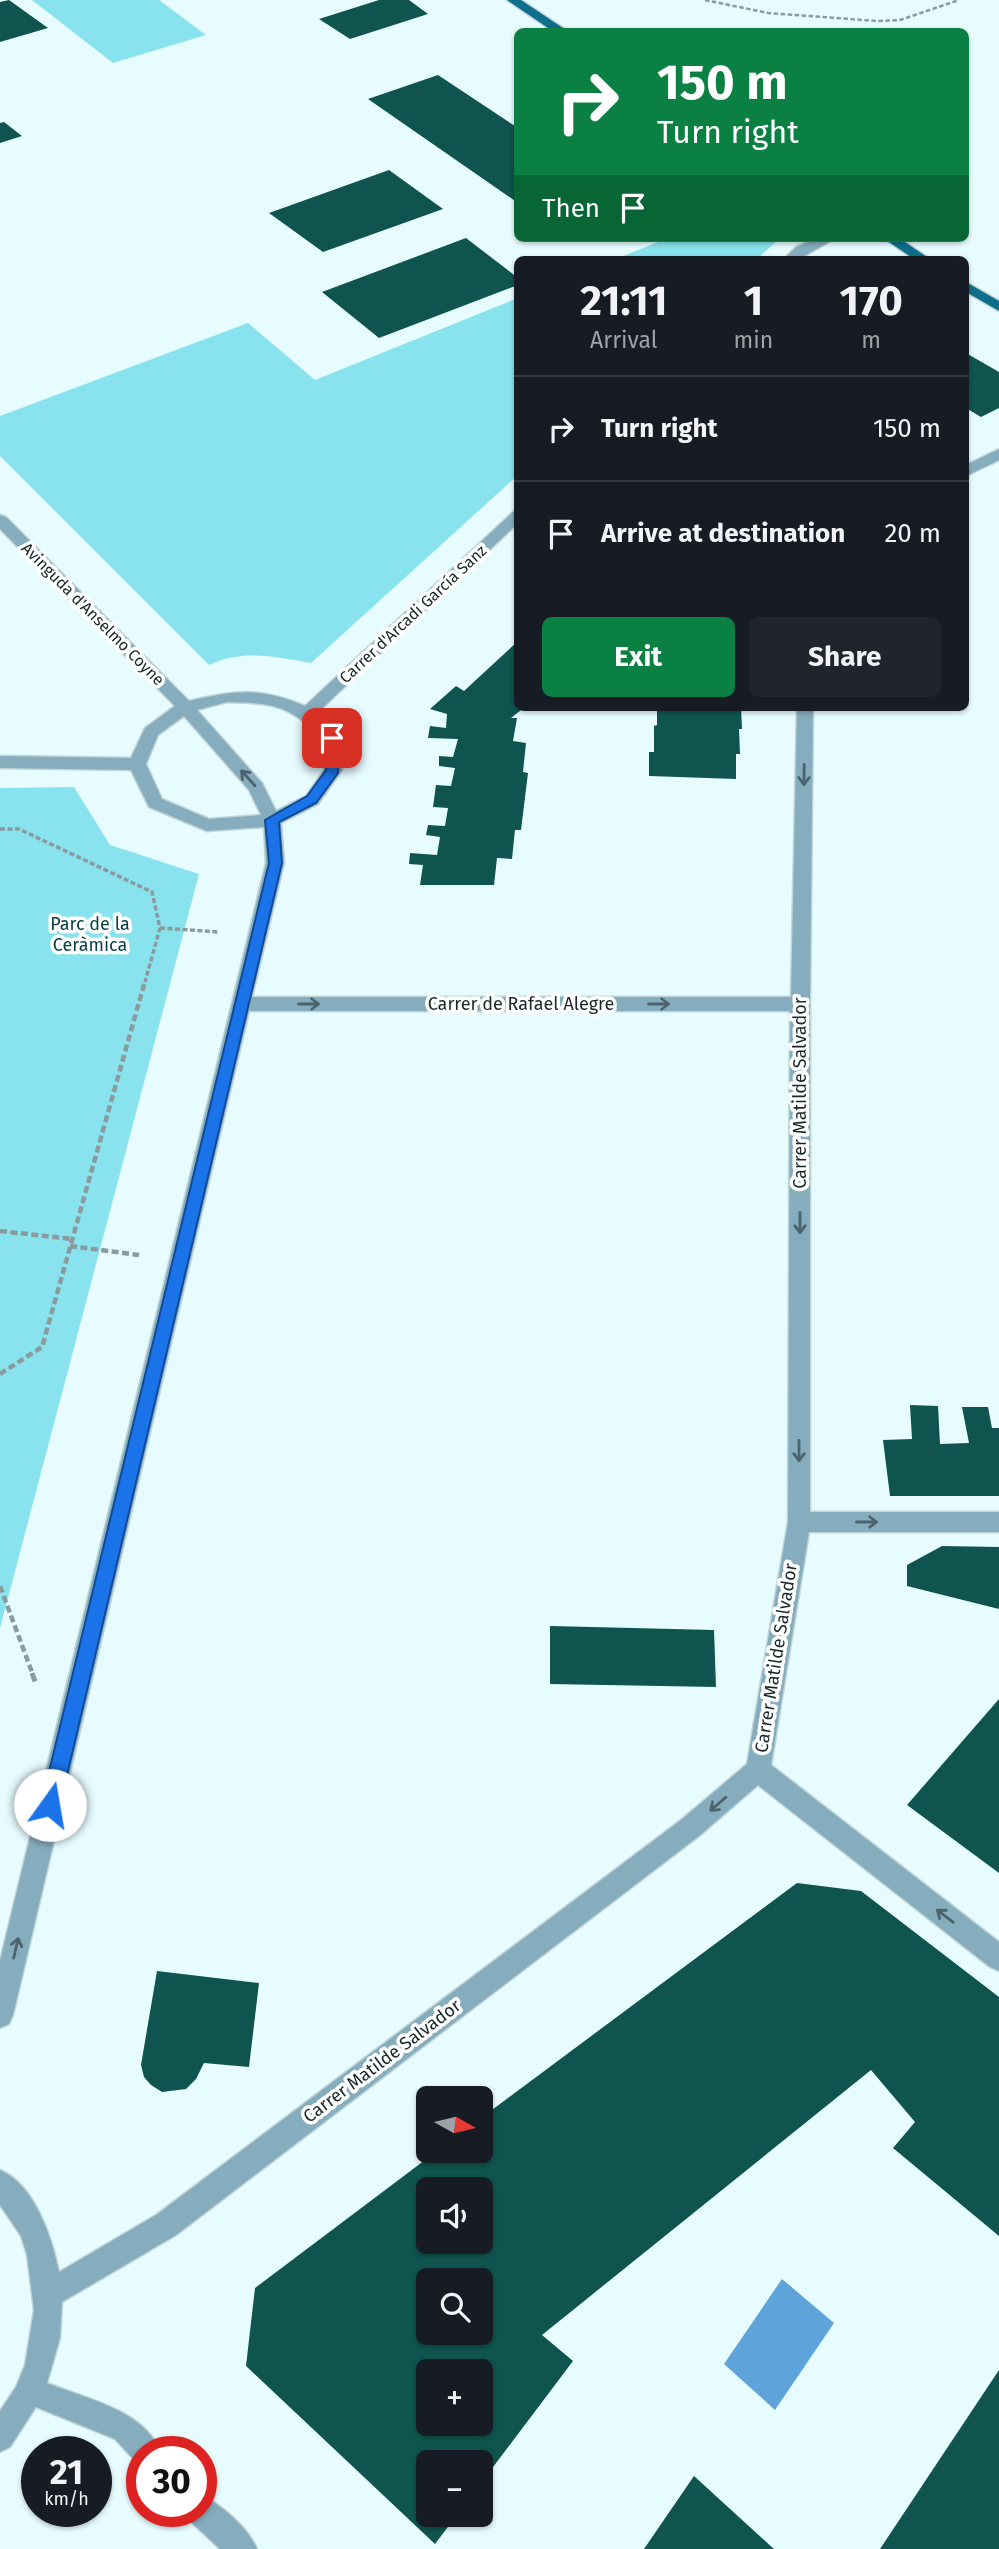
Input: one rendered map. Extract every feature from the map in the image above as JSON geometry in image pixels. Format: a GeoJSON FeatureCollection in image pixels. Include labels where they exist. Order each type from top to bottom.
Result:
{"type":"FeatureCollection","features":[{"type":"Feature","properties":{"kind":"main road"},"geometry":{"type":"LineString","coordinates":[[513,0],[557,28]]}},
{"type":"Feature","properties":{"kind":"main road"},"geometry":{"type":"LineString","coordinates":[[896,242],[918,256]]}},
{"type":"Feature","properties":{"kind":"main road"},"geometry":{"type":"LineString","coordinates":[[969,288],[999,307]]}},
{"type":"Feature","properties":{"kind":"street"},"geometry":{"type":"LineString","coordinates":[[795,256],[820,242]]}},
{"type":"Feature","properties":{"kind":"street"},"geometry":{"type":"LineString","coordinates":[[969,469],[999,454]]}},
{"type":"Feature","properties":{"kind":"street","name":"Avinguda d'Anselmo Coyne"},"geometry":{"type":"LineString","coordinates":[[0,520],[185,708],[256,787],[272,820],[275,863],[0,2015]]}},
{"type":"Feature","properties":{"kind":"street","name":"Carrer d'Arcadi García Sanz"},"geometry":{"type":"LineString","coordinates":[[307,713],[514,520]]}},
{"type":"Feature","properties":{"kind":"street"},"geometry":{"type":"LineString","coordinates":[[227,697],[271,698],[307,713],[332,738],[333,770],[312,800],[272,820],[207,825],[155,803],[137,764],[151,732],[185,708],[227,697]]}},
{"type":"Feature","properties":{"kind":"street","name":"Carrer Matilde Salvador"},"geometry":{"type":"LineString","coordinates":[[49,2294],[166,2225],[690,1828],[758,1770],[799,1522],[800,1004],[805,711]]}},
{"type":"Feature","properties":{"kind":"street"},"geometry":{"type":"LineString","coordinates":[[0,762],[137,764]]}},
{"type":"Feature","properties":{"kind":"street","name":"Carrer de Rafael Alegre"},"geometry":{"type":"LineString","coordinates":[[241,1004],[800,1004]]}},
{"type":"Feature","properties":{"kind":"street"},"geometry":{"type":"LineString","coordinates":[[799,1522],[999,1522]]}},
{"type":"Feature","properties":{"kind":"street"},"geometry":{"type":"LineString","coordinates":[[758,1770],[999,1958]]}},
{"type":"Feature","properties":{"kind":"street"},"geometry":{"type":"LineString","coordinates":[[0,2184],[18,2201],[40,2243],[49,2294],[45,2342],[29,2390],[0,2437]]}},
{"type":"Feature","properties":{"kind":"street"},"geometry":{"type":"LineString","coordinates":[[29,2390],[125,2429],[131,2436]]}},
{"type":"Feature","properties":{"kind":"street"},"geometry":{"type":"LineString","coordinates":[[217,2525],[242,2549]]}},
{"type":"Feature","properties":{"kind":"path"},"geometry":{"type":"LineString","coordinates":[[705,0],[768,13],[877,21],[900,20],[960,0]]}},
{"type":"Feature","properties":{"kind":"path"},"geometry":{"type":"LineString","coordinates":[[0,829],[19,829],[152,892],[160,928],[42,1347],[0,1374]]}},
{"type":"Feature","properties":{"kind":"path"},"geometry":{"type":"LineString","coordinates":[[160,928],[258,935]]}},
{"type":"Feature","properties":{"kind":"path"},"geometry":{"type":"LineString","coordinates":[[0,1231],[72,1239]]}},
{"type":"Feature","properties":{"kind":"path"},"geometry":{"type":"LineString","coordinates":[[70,1246],[180,1261]]}},
{"type":"Feature","properties":{"kind":"path"},"geometry":{"type":"LineString","coordinates":[[0,1586],[14,1631],[63,1752]]}},
{"type":"Feature","properties":{"kind":"green space"},"geometry":{"type":"Polygon","coordinates":[[[32,0],[159,0],[206,35],[113,63],[32,0]]]}},
{"type":"Feature","properties":{"kind":"green space"},"geometry":{"type":"Polygon","coordinates":[[[658,242],[776,242],[760,256],[623,256],[658,242]]]}},
{"type":"Feature","properties":{"kind":"green space"},"geometry":{"type":"Polygon","coordinates":[[[514,300],[514,479],[311,663],[247,656],[209,665],[0,456],[0,416],[248,323],[315,380],[514,300]]]}},
{"type":"Feature","properties":{"kind":"green space","name":"Parc de la Ceràmica"},"geometry":{"type":"Polygon","coordinates":[[[74,787],[110,845],[199,874],[0,1628],[0,788],[74,787]]]}},
{"type":"Feature","properties":{"kind":"shaded area"},"geometry":{"type":"Polygon","coordinates":[[[782,2279],[834,2323],[775,2410],[724,2364],[782,2279]]]}},
{"type":"Feature","properties":{"kind":"building"},"geometry":{"type":"Polygon","coordinates":[[[9,0],[48,28],[0,42],[0,2],[9,0]]]}},
{"type":"Feature","properties":{"kind":"building"},"geometry":{"type":"Polygon","coordinates":[[[379,0],[409,0],[428,14],[350,39],[319,19],[379,0]]]}},
{"type":"Feature","properties":{"kind":"building"},"geometry":{"type":"Polygon","coordinates":[[[438,75],[514,125],[514,200],[368,99],[438,75]]]}},
{"type":"Feature","properties":{"kind":"building"},"geometry":{"type":"Polygon","coordinates":[[[4,122],[22,136],[0,143],[0,123],[4,122]]]}},
{"type":"Feature","properties":{"kind":"building"},"geometry":{"type":"Polygon","coordinates":[[[389,170],[443,209],[323,252],[269,213],[389,170]]]}},
{"type":"Feature","properties":{"kind":"building"},"geometry":{"type":"Polygon","coordinates":[[[466,238],[514,275],[514,287],[379,338],[322,292],[466,238]]]}},
{"type":"Feature","properties":{"kind":"building"},"geometry":{"type":"Polygon","coordinates":[[[969,355],[999,372],[999,408],[981,417],[969,410],[969,355]]]}},
{"type":"Feature","properties":{"kind":"building"},"geometry":{"type":"Polygon","coordinates":[[[514,645],[514,711],[520,711],[511,718],[517,718],[513,741],[526,743],[523,772],[528,773],[521,830],[515,830],[512,859],[497,858],[494,885],[420,885],[423,865],[409,864],[410,853],[437,855],[440,837],[426,835],[428,825],[445,826],[448,808],[433,807],[436,785],[451,786],[455,768],[439,766],[439,756],[453,757],[458,739],[428,738],[430,726],[446,728],[447,714],[430,709],[456,686],[464,691],[514,645]]]}},
{"type":"Feature","properties":{"kind":"building"},"geometry":{"type":"Polygon","coordinates":[[[657,711],[741,711],[742,729],[739,729],[740,754],[736,754],[736,779],[649,776],[649,752],[654,752],[654,726],[657,725],[657,711]]]}},
{"type":"Feature","properties":{"kind":"building"},"geometry":{"type":"Polygon","coordinates":[[[910,1405],[938,1406],[940,1444],[969,1443],[962,1407],[988,1407],[992,1428],[999,1428],[999,1496],[890,1496],[883,1440],[912,1439],[910,1405]]]}},
{"type":"Feature","properties":{"kind":"building"},"geometry":{"type":"Polygon","coordinates":[[[942,1546],[999,1547],[999,1609],[907,1586],[907,1565],[942,1546]]]}},
{"type":"Feature","properties":{"kind":"building"},"geometry":{"type":"Polygon","coordinates":[[[550,1626],[714,1630],[716,1687],[550,1684],[550,1626]]]}},
{"type":"Feature","properties":{"kind":"building"},"geometry":{"type":"Polygon","coordinates":[[[999,1699],[999,1873],[907,1805],[999,1699]]]}},
{"type":"Feature","properties":{"kind":"building"},"geometry":{"type":"Polygon","coordinates":[[[797,1883],[861,1891],[999,1997],[999,2236],[893,2148],[915,2122],[871,2070],[542,2335],[573,2361],[493,2467],[493,2450],[416,2450],[416,2526],[246,2366],[255,2288],[421,2163],[494,2163],[494,2108],[797,1883]]]}},
{"type":"Feature","properties":{"kind":"building"},"geometry":{"type":"Polygon","coordinates":[[[157,1971],[259,1983],[249,2067],[204,2063],[196,2079],[186,2089],[162,2092],[151,2085],[144,2077],[141,2065],[157,1971]]]}},
{"type":"Feature","properties":{"kind":"building"},"geometry":{"type":"Polygon","coordinates":[[[999,2370],[999,2549],[880,2549],[999,2370]]]}},
{"type":"Feature","properties":{"kind":"building"},"geometry":{"type":"Polygon","coordinates":[[[694,2476],[774,2549],[644,2549],[694,2476]]]}},
{"type":"Feature","properties":{"kind":"building"},"geometry":{"type":"Polygon","coordinates":[[[417,2527],[448,2527],[435,2544],[417,2527]]]}},
{"type":"Feature","properties":{"kind":"route"},"geometry":{"type":"LineString","coordinates":[[50,1805],[275,863],[272,820],[312,800],[333,770],[332,738]]}}]}
